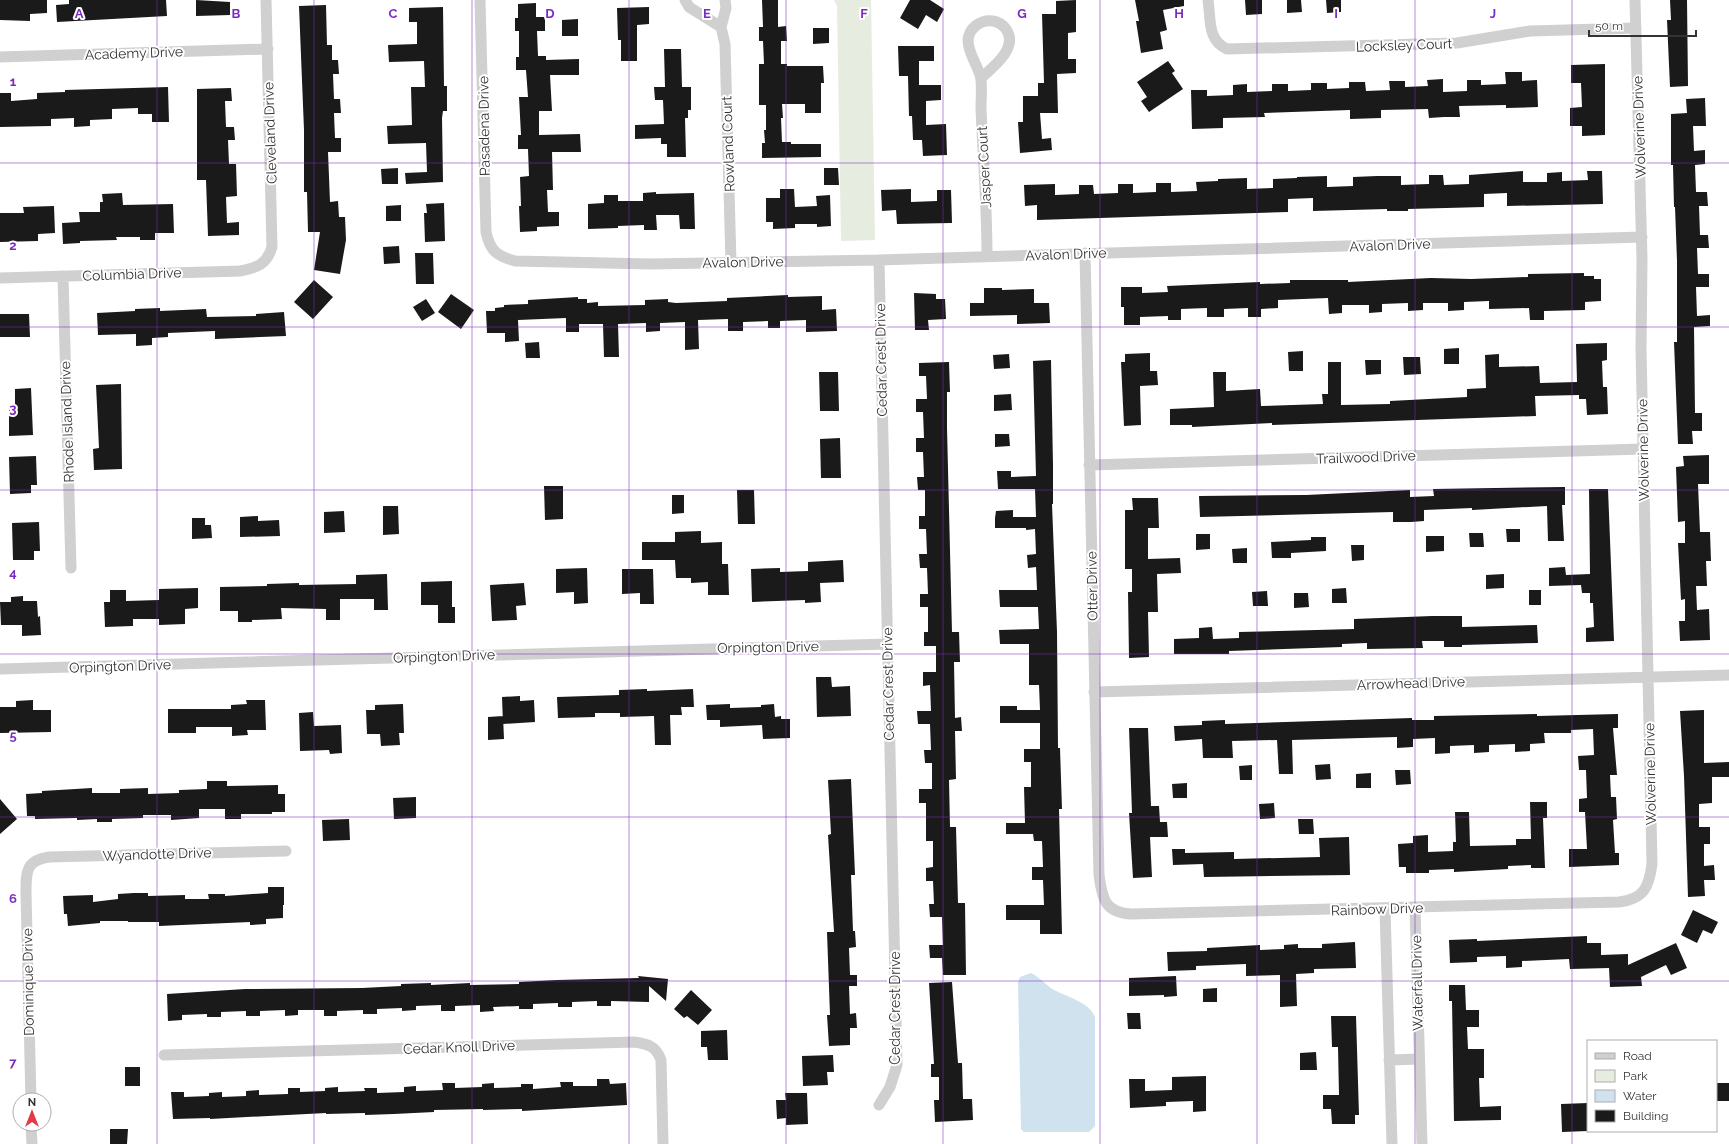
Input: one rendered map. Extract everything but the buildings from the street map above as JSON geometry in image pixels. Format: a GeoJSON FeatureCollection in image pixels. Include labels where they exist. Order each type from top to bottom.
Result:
{"type":"FeatureCollection","features":[{"type":"Feature","properties":{"kind":"street","name":"Cleveland Drive"},"geometry":{"type":"LineString","coordinates":[[263,264],[268,258],[272,247],[266,0]]}},
{"type":"Feature","properties":{"kind":"street","name":"Pasadena Drive"},"geometry":{"type":"LineString","coordinates":[[480,0],[486,232],[488,242],[494,251]]}},
{"type":"Feature","properties":{"kind":"street"},"geometry":{"type":"LineString","coordinates":[[685,0],[689,7],[721,27]]}},
{"type":"Feature","properties":{"kind":"street","name":"Rowland Court"},"geometry":{"type":"LineString","coordinates":[[726,0],[726,8],[721,27],[725,44],[731,263]]}},
{"type":"Feature","properties":{"kind":"street","name":"Locksley Court"},"geometry":{"type":"LineString","coordinates":[[1208,0],[1214,39],[1218,45],[1227,49],[1456,43],[1530,31],[1636,28]]}},
{"type":"Feature","properties":{"kind":"street","name":"Wolverine Drive"},"geometry":{"type":"LineString","coordinates":[[1635,0],[1642,237],[1640,329],[1652,864],[1648,886],[1638,896]]}},
{"type":"Feature","properties":{"kind":"street","name":"Jasper Court"},"geometry":{"type":"LineString","coordinates":[[981,78],[1000,60],[1008,47],[1008,32],[1002,24],[994,21],[987,20],[976,24],[970,31],[968,40],[974,64],[981,78],[987,256]]}},
{"type":"Feature","properties":{"kind":"street","name":"Academy Drive"},"geometry":{"type":"LineString","coordinates":[[0,57],[268,49]]}},
{"type":"Feature","properties":{"kind":"street","name":"Avalon Drive"},"geometry":{"type":"LineString","coordinates":[[494,251],[503,257],[529,263],[572,262],[651,264],[879,260],[1642,237]]}},
{"type":"Feature","properties":{"kind":"street","name":"Otter Drive"},"geometry":{"type":"LineString","coordinates":[[1085,253],[1099,875],[1102,896],[1106,904],[1116,912]]}},
{"type":"Feature","properties":{"kind":"street","name":"Cedar Crest Drive"},"geometry":{"type":"LineString","coordinates":[[879,260],[897,1065],[890,1087],[879,1104]]}},
{"type":"Feature","properties":{"kind":"street","name":"Columbia Drive"},"geometry":{"type":"LineString","coordinates":[[0,278],[240,271],[252,269],[263,264]]}},
{"type":"Feature","properties":{"kind":"street","name":"Rhode Island Drive"},"geometry":{"type":"LineString","coordinates":[[63,276],[71,568]]}},
{"type":"Feature","properties":{"kind":"street","name":"Trailwood Drive"},"geometry":{"type":"LineString","coordinates":[[1089,465],[1643,449]]}},
{"type":"Feature","properties":{"kind":"street","name":"Orpington Drive"},"geometry":{"type":"LineString","coordinates":[[0,669],[888,644]]}},
{"type":"Feature","properties":{"kind":"street","name":"Arrowhead Drive"},"geometry":{"type":"LineString","coordinates":[[1094,692],[1729,675]]}},
{"type":"Feature","properties":{"kind":"street","name":"Wyandotte Drive"},"geometry":{"type":"LineString","coordinates":[[30,865],[41,858],[50,857],[286,851]]}},
{"type":"Feature","properties":{"kind":"street","name":"Dominique Drive"},"geometry":{"type":"LineString","coordinates":[[30,865],[26,875],[26,893],[31,1092]]}},
{"type":"Feature","properties":{"kind":"street","name":"Rainbow Drive"},"geometry":{"type":"LineString","coordinates":[[1116,912],[1132,914],[1385,909],[1619,902],[1638,896]]}},
{"type":"Feature","properties":{"kind":"street","name":"Waterfall Drive"},"geometry":{"type":"LineString","coordinates":[[1415,908],[1422,1144]]}},
{"type":"Feature","properties":{"kind":"street"},"geometry":{"type":"LineString","coordinates":[[1385,909],[1392,1144]]}},
{"type":"Feature","properties":{"kind":"street","name":"Cedar Knoll Drive"},"geometry":{"type":"LineString","coordinates":[[164,1055],[634,1042],[645,1043],[655,1049],[661,1060],[663,1144]]}},
{"type":"Feature","properties":{"kind":"street"},"geometry":{"type":"LineString","coordinates":[[1389,1060],[1419,1059]]}},
{"type":"Feature","properties":{"kind":"street"},"geometry":{"type":"LineString","coordinates":[[31,1132],[32,1144]]}},
{"type":"Feature","properties":{"kind":"green space"},"geometry":{"type":"Polygon","coordinates":[[[834,0],[871,0],[875,240],[841,241],[837,6],[834,0]]]}},
{"type":"Feature","properties":{"kind":"water"},"geometry":{"type":"Polygon","coordinates":[[[1031,973],[1051,988],[1088,1007],[1095,1017],[1095,1126],[1089,1132],[1024,1132],[1021,1129],[1018,982],[1020,977],[1031,973]]]}}]}
